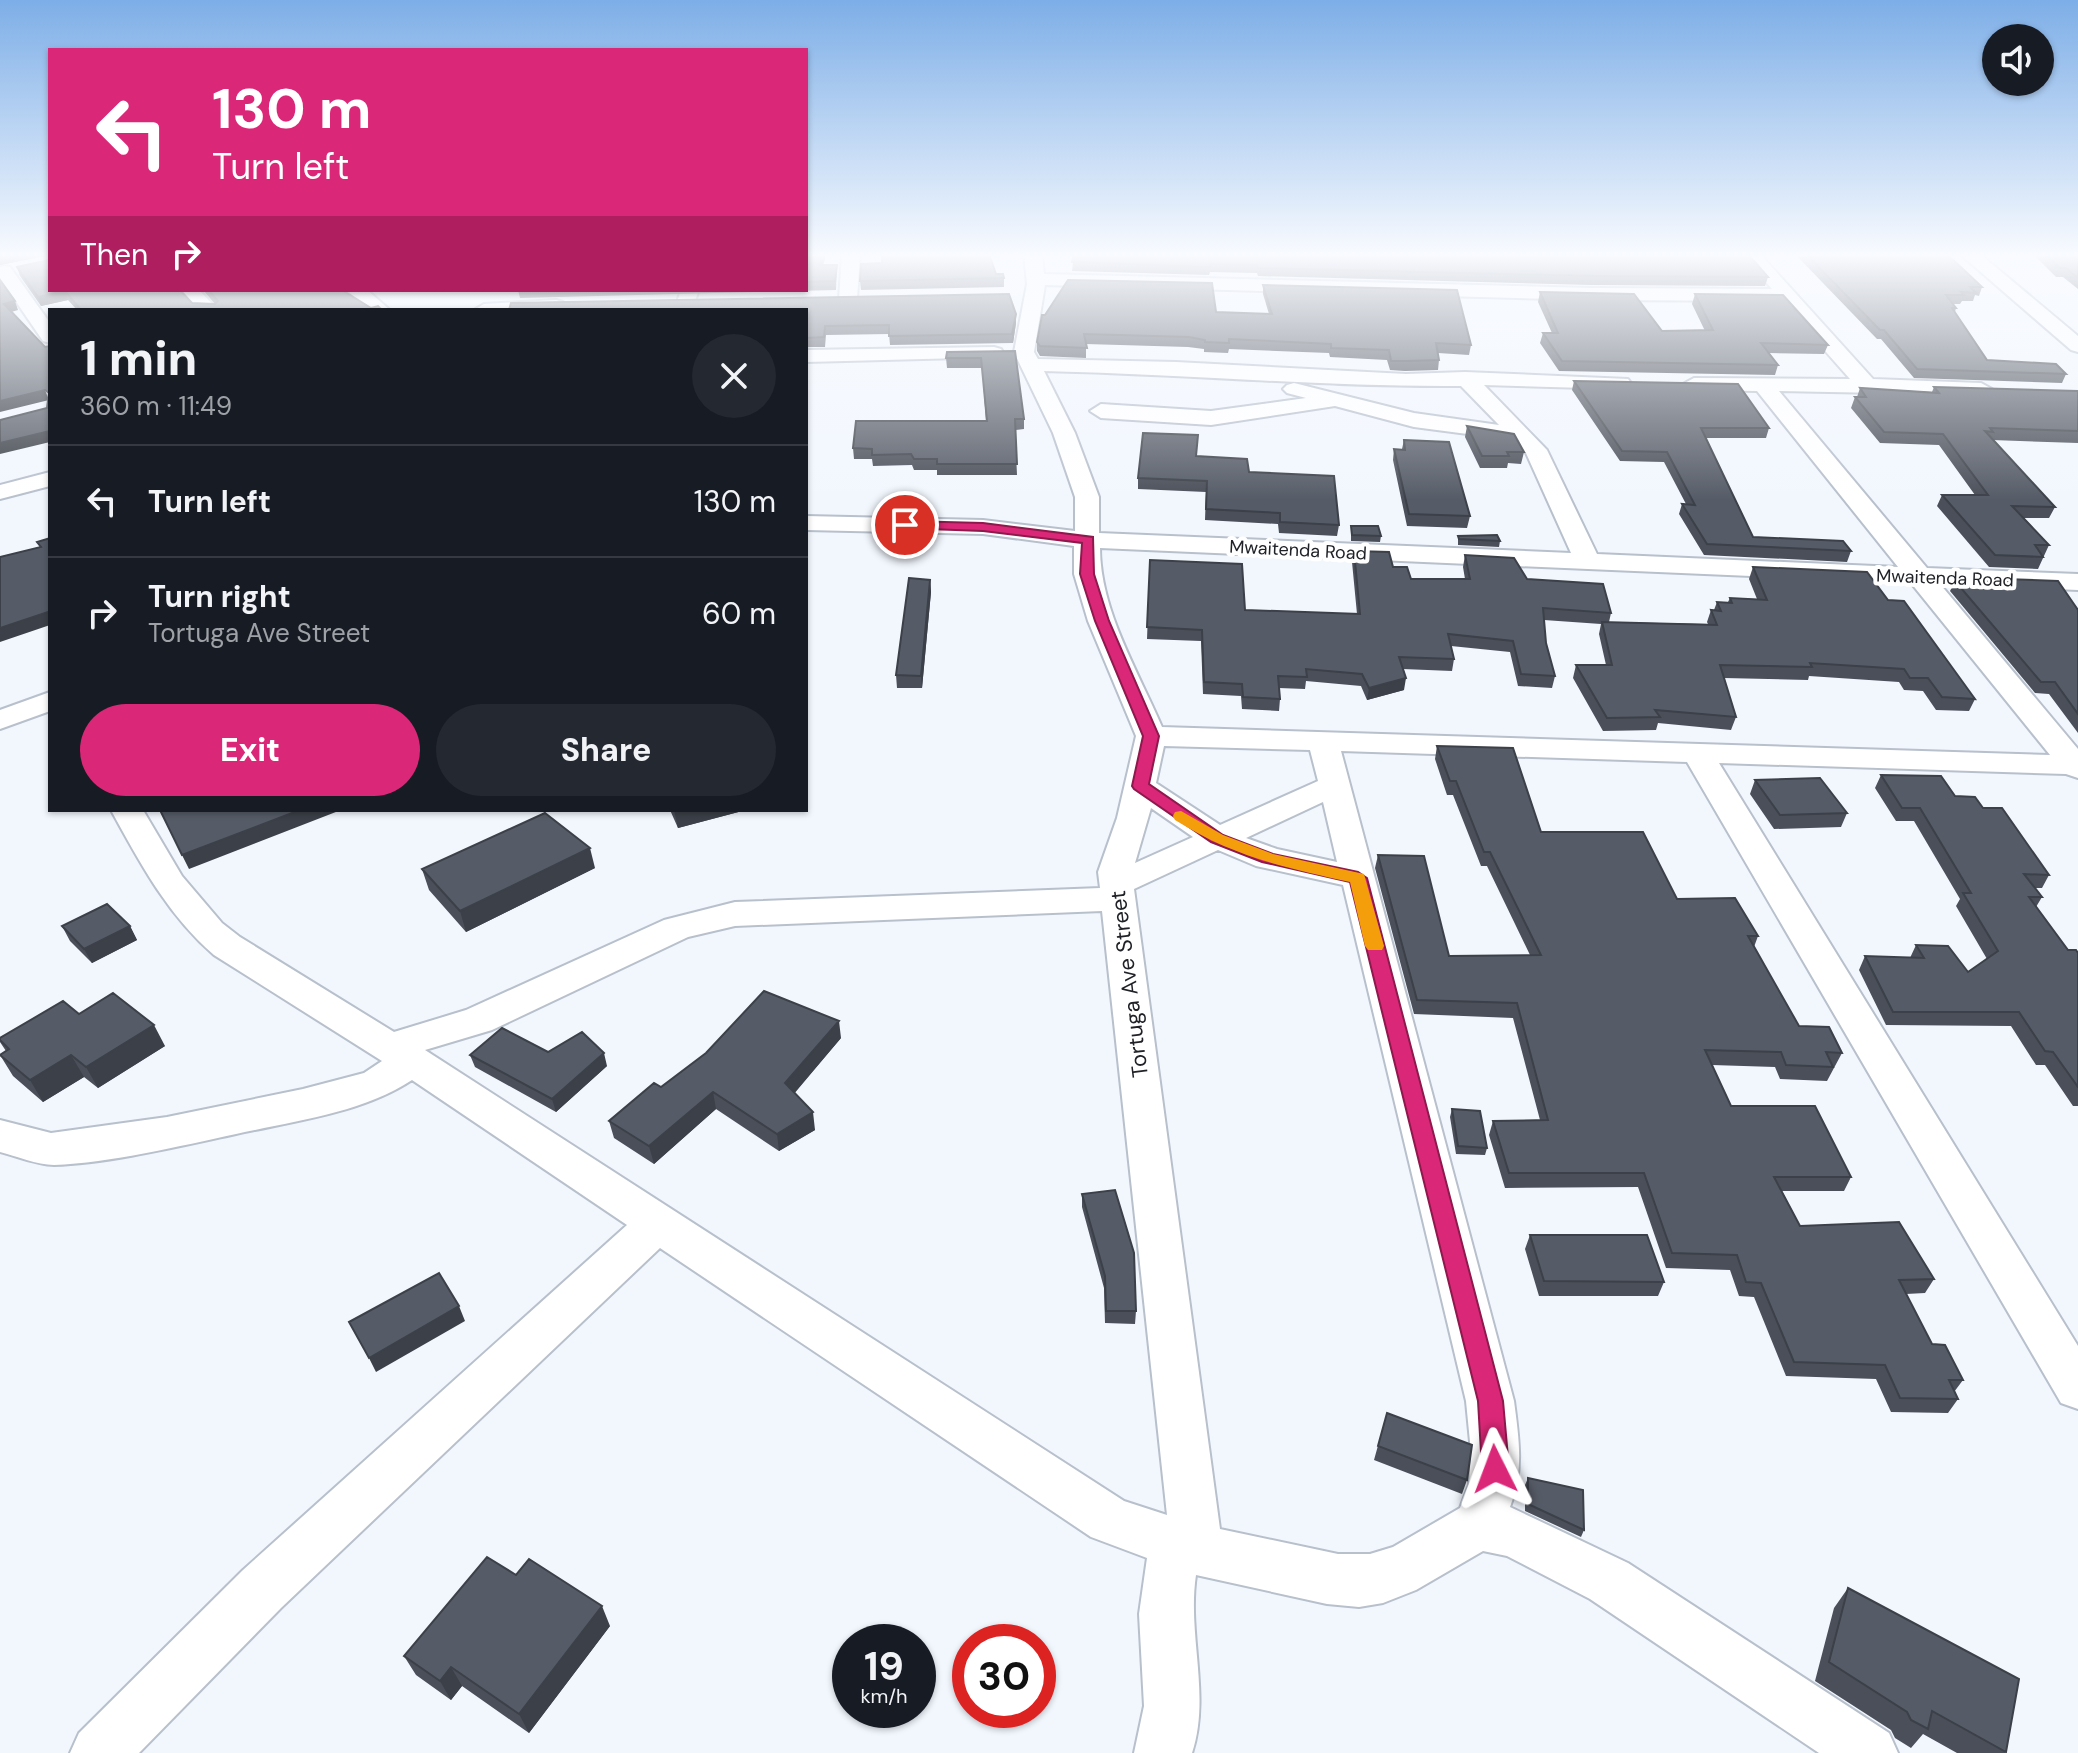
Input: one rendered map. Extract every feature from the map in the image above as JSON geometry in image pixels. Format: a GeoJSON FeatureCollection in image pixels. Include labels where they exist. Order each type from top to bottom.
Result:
{"type":"FeatureCollection","features":[{"type":"Feature","properties":{"kind":"street"},"geometry":{"type":"LineString","coordinates":[[1028,336],[1027,359],[1064,433],[1087,497],[1087,574],[1098,610],[1151,736],[1696,751],[2077,766]]}},
{"type":"Feature","properties":{"kind":"street"},"geometry":{"type":"LineString","coordinates":[[1823,336],[1867,385]]}},
{"type":"Feature","properties":{"kind":"street"},"geometry":{"type":"LineString","coordinates":[[808,356],[1027,359],[1406,380],[1465,378],[1643,384]]}},
{"type":"Feature","properties":{"kind":"street"},"geometry":{"type":"LineString","coordinates":[[1064,433],[1101,411],[1211,371]]}},
{"type":"Feature","properties":{"kind":"street"},"geometry":{"type":"LineString","coordinates":[[1242,373],[1335,401],[1438,425],[1502,432],[1524,440]]}},
{"type":"Feature","properties":{"kind":"street"},"geometry":{"type":"LineString","coordinates":[[1465,378],[1536,450],[1588,562]]}},
{"type":"Feature","properties":{"kind":"street"},"geometry":{"type":"LineString","coordinates":[[1673,384],[1867,385],[2002,390]]}},
{"type":"Feature","properties":{"kind":"street"},"geometry":{"type":"LineString","coordinates":[[1763,385],[2077,766]]}},
{"type":"Feature","properties":{"kind":"street"},"geometry":{"type":"LineString","coordinates":[[1101,411],[1211,418],[1335,401]]}},
{"type":"Feature","properties":{"kind":"street"},"geometry":{"type":"LineString","coordinates":[[0,492],[48,480]]}},
{"type":"Feature","properties":{"kind":"street","name":"Mwaitenda Road"},"geometry":{"type":"LineString","coordinates":[[808,523],[983,527],[1088,540],[2078,582]]}},
{"type":"Feature","properties":{"kind":"street"},"geometry":{"type":"LineString","coordinates":[[0,720],[48,702]]}},
{"type":"Feature","properties":{"kind":"street","name":"Tortuga Ave Street"},"geometry":{"type":"LineString","coordinates":[[1151,736],[1115,872],[1186,1547],[1165,1622],[1173,1679],[1168,1742],[1163,1753]]}},
{"type":"Feature","properties":{"kind":"street"},"geometry":{"type":"LineString","coordinates":[[128,812],[178,901],[199,925],[227,946],[401,1054],[1109,1520],[1186,1547],[1345,1582],[1373,1579],[1397,1569],[1451,1543],[1478,1525],[1494,1485],[1496,1452],[1490,1401],[1323,740]]}},
{"type":"Feature","properties":{"kind":"street"},"geometry":{"type":"LineString","coordinates":[[1696,751],[2078,1388]]}},
{"type":"Feature","properties":{"kind":"street"},"geometry":{"type":"LineString","coordinates":[[0,1136],[51,1149],[167,1133],[303,1104],[376,1084],[401,1054],[665,934],[704,920],[735,914],[1118,892],[1217,838],[1334,785]]}},
{"type":"Feature","properties":{"kind":"street"},"geometry":{"type":"LineString","coordinates":[[1140,786],[1217,838],[1268,858],[1358,878]]}},
{"type":"Feature","properties":{"kind":"street"},"geometry":{"type":"LineString","coordinates":[[99,1753],[252,1599],[659,1222]]}},
{"type":"Feature","properties":{"kind":"street"},"geometry":{"type":"LineString","coordinates":[[1478,1525],[1514,1533],[1609,1581],[1869,1753]]}},
{"type":"Feature","properties":{"kind":"building"},"geometry":{"type":"Polygon","coordinates":[[[0,336],[34,336],[48,346],[48,392],[45,390],[0,401],[0,336]]]}},
{"type":"Feature","properties":{"kind":"building"},"geometry":{"type":"Polygon","coordinates":[[[1038,336],[1084,336],[1087,348],[1040,346],[1038,336]]]}},
{"type":"Feature","properties":{"kind":"building"},"geometry":{"type":"Polygon","coordinates":[[[1147,336],[1469,336],[1471,345],[1436,343],[1439,360],[1391,361],[1389,350],[1229,339],[1229,343],[1205,342],[1189,337],[1147,336]]]}},
{"type":"Feature","properties":{"kind":"building"},"geometry":{"type":"Polygon","coordinates":[[[1545,336],[1820,336],[1828,345],[1761,343],[1778,365],[1562,361],[1545,336]]]}},
{"type":"Feature","properties":{"kind":"building"},"geometry":{"type":"Polygon","coordinates":[[[1889,336],[1971,336],[1987,360],[2056,364],[2066,374],[1917,369],[1889,336]]]}},
{"type":"Feature","properties":{"kind":"building"},"geometry":{"type":"Polygon","coordinates":[[[1015,351],[1024,419],[1015,419],[1017,464],[937,464],[937,459],[914,459],[911,454],[872,455],[872,449],[853,448],[856,421],[987,421],[981,358],[946,358],[947,352],[1015,351]]]}},
{"type":"Feature","properties":{"kind":"building"},"geometry":{"type":"Polygon","coordinates":[[[1574,381],[1738,384],[1769,428],[1701,428],[1753,537],[1843,541],[1851,551],[1707,544],[1682,504],[1695,505],[1667,452],[1622,451],[1574,381]]]}},
{"type":"Feature","properties":{"kind":"building"},"geometry":{"type":"Polygon","coordinates":[[[1934,387],[2078,391],[2078,431],[1990,428],[1993,432],[1985,431],[2055,507],[2012,506],[2049,545],[2035,545],[2043,557],[1995,555],[1942,495],[1988,495],[1943,434],[1884,432],[1855,397],[1866,397],[1860,388],[1939,393],[1934,387]]]}},
{"type":"Feature","properties":{"kind":"building"},"geometry":{"type":"Polygon","coordinates":[[[48,400],[48,431],[0,443],[0,420],[47,408],[48,400]]]}},
{"type":"Feature","properties":{"kind":"building"},"geometry":{"type":"Polygon","coordinates":[[[1467,426],[1514,434],[1524,452],[1507,452],[1509,456],[1482,456],[1467,426]]]}},
{"type":"Feature","properties":{"kind":"building"},"geometry":{"type":"Polygon","coordinates":[[[1143,433],[1198,435],[1196,456],[1247,459],[1249,472],[1334,476],[1339,525],[1280,522],[1280,513],[1206,509],[1207,481],[1138,478],[1143,433]]]}},
{"type":"Feature","properties":{"kind":"building"},"geometry":{"type":"Polygon","coordinates":[[[1404,440],[1449,442],[1470,516],[1409,514],[1394,449],[1405,450],[1404,440]]]}},
{"type":"Feature","properties":{"kind":"building"},"geometry":{"type":"Polygon","coordinates":[[[1351,526],[1378,526],[1381,536],[1352,535],[1351,526]]]}},
{"type":"Feature","properties":{"kind":"building"},"geometry":{"type":"Polygon","coordinates":[[[1497,535],[1500,541],[1459,539],[1458,536],[1497,535]]]}},
{"type":"Feature","properties":{"kind":"building"},"geometry":{"type":"Polygon","coordinates":[[[48,539],[48,612],[0,628],[0,557],[41,547],[37,542],[48,539]]]}},
{"type":"Feature","properties":{"kind":"building"},"geometry":{"type":"Polygon","coordinates":[[[1354,551],[1389,552],[1393,567],[1407,567],[1411,579],[1470,579],[1465,555],[1514,558],[1527,579],[1603,584],[1611,613],[1543,608],[1546,643],[1555,676],[1521,674],[1513,641],[1448,634],[1454,659],[1399,657],[1406,678],[1369,688],[1362,674],[1306,669],[1307,677],[1278,676],[1280,699],[1243,697],[1242,684],[1204,682],[1202,630],[1147,627],[1150,560],[1242,564],[1245,610],[1360,614],[1354,551]]]}},
{"type":"Feature","properties":{"kind":"building"},"geometry":{"type":"Polygon","coordinates":[[[1753,567],[1867,572],[1888,600],[1904,601],[1975,699],[1942,697],[1928,678],[1910,678],[1904,669],[1810,663],[1812,667],[1720,665],[1736,717],[1655,710],[1660,717],[1607,718],[1576,665],[1612,665],[1602,622],[1717,625],[1711,610],[1721,611],[1717,602],[1732,603],[1730,598],[1767,600],[1753,567]]]}},
{"type":"Feature","properties":{"kind":"building"},"geometry":{"type":"Polygon","coordinates":[[[909,578],[930,580],[921,676],[896,675],[909,578]]]}},
{"type":"Feature","properties":{"kind":"building"},"geometry":{"type":"Polygon","coordinates":[[[2004,579],[2058,581],[2078,610],[2078,714],[2055,682],[2041,682],[1955,581],[2007,582],[2004,579]]]}},
{"type":"Feature","properties":{"kind":"building"},"geometry":{"type":"Polygon","coordinates":[[[1437,746],[1513,748],[1541,832],[1643,832],[1677,899],[1735,898],[1758,936],[1748,936],[1799,1026],[1829,1027],[1842,1053],[1826,1052],[1833,1067],[1786,1065],[1781,1052],[1705,1050],[1731,1106],[1815,1106],[1851,1177],[1774,1177],[1800,1226],[1899,1222],[1934,1279],[1899,1280],[1932,1344],[1945,1345],[1963,1380],[1949,1380],[1958,1399],[1900,1398],[1885,1365],[1794,1362],[1761,1283],[1746,1282],[1737,1255],[1672,1253],[1644,1173],[1509,1173],[1493,1121],[1548,1120],[1517,1003],[1417,1000],[1378,855],[1424,856],[1449,956],[1541,955],[1490,852],[1484,852],[1456,781],[1450,781],[1437,746]]]}},
{"type":"Feature","properties":{"kind":"building"},"geometry":{"type":"Polygon","coordinates":[[[1881,775],[1941,776],[1955,796],[1975,797],[1983,808],[2002,808],[2049,875],[2024,874],[2042,897],[2029,897],[2068,950],[2078,953],[2078,1087],[2053,1052],[2045,1051],[2019,1012],[1893,1012],[1865,956],[1924,958],[1916,945],[1948,946],[1968,972],[1998,951],[1963,893],[1971,893],[1920,808],[1902,808],[1881,775]]]}},
{"type":"Feature","properties":{"kind":"building"},"geometry":{"type":"Polygon","coordinates":[[[1820,778],[1847,813],[1780,815],[1755,780],[1820,778]]]}},
{"type":"Feature","properties":{"kind":"building"},"geometry":{"type":"Polygon","coordinates":[[[161,812],[295,812],[182,855],[161,812]]]}},
{"type":"Feature","properties":{"kind":"building"},"geometry":{"type":"Polygon","coordinates":[[[545,813],[590,848],[460,911],[422,869],[545,813]]]}},
{"type":"Feature","properties":{"kind":"building"},"geometry":{"type":"Polygon","coordinates":[[[107,904],[130,926],[84,949],[62,926],[107,904]]]}},
{"type":"Feature","properties":{"kind":"building"},"geometry":{"type":"Polygon","coordinates":[[[764,991],[839,1021],[785,1083],[813,1112],[777,1134],[713,1092],[649,1146],[609,1121],[654,1083],[661,1087],[706,1053],[764,991]]]}},
{"type":"Feature","properties":{"kind":"building"},"geometry":{"type":"Polygon","coordinates":[[[113,993],[154,1025],[86,1067],[71,1055],[30,1080],[0,1055],[9,1049],[0,1038],[63,1001],[79,1014],[113,993]]]}},
{"type":"Feature","properties":{"kind":"building"},"geometry":{"type":"Polygon","coordinates":[[[502,1028],[548,1052],[582,1032],[604,1053],[552,1099],[470,1055],[502,1028]]]}},
{"type":"Feature","properties":{"kind":"building"},"geometry":{"type":"Polygon","coordinates":[[[1452,1109],[1480,1111],[1487,1148],[1458,1146],[1452,1109]]]}},
{"type":"Feature","properties":{"kind":"building"},"geometry":{"type":"Polygon","coordinates":[[[1115,1190],[1134,1253],[1136,1311],[1106,1311],[1105,1276],[1082,1194],[1115,1190]]]}},
{"type":"Feature","properties":{"kind":"building"},"geometry":{"type":"Polygon","coordinates":[[[1530,1235],[1647,1235],[1664,1282],[1544,1281],[1530,1235]]]}},
{"type":"Feature","properties":{"kind":"building"},"geometry":{"type":"Polygon","coordinates":[[[439,1273],[459,1306],[369,1358],[349,1322],[439,1273]]]}},
{"type":"Feature","properties":{"kind":"building"},"geometry":{"type":"Polygon","coordinates":[[[1387,1413],[1472,1445],[1467,1480],[1378,1446],[1387,1413]]]}},
{"type":"Feature","properties":{"kind":"building"},"geometry":{"type":"Polygon","coordinates":[[[1528,1478],[1583,1490],[1584,1530],[1528,1504],[1528,1478]]]}},
{"type":"Feature","properties":{"kind":"building"},"geometry":{"type":"Polygon","coordinates":[[[487,1557],[516,1575],[529,1559],[602,1606],[519,1714],[451,1667],[440,1681],[404,1656],[487,1557]]]}},
{"type":"Feature","properties":{"kind":"building"},"geometry":{"type":"Polygon","coordinates":[[[1848,1588],[2019,1679],[2006,1752],[1932,1711],[1928,1729],[1829,1662],[1848,1588]]]}},
{"type":"Feature","properties":{"kind":"slow traffic"},"geometry":{"type":"LineString","coordinates":[[1181,816],[1217,838],[1268,858],[1358,878],[1375,946]]}},
{"type":"Feature","properties":{"kind":"route"},"geometry":{"type":"LineString","coordinates":[[905,525],[983,527],[1088,540],[1087,574],[1102,621],[1151,736],[1140,786],[1189,822],[1217,838],[1268,858],[1358,878],[1490,1401],[1495,1469]]}}]}
